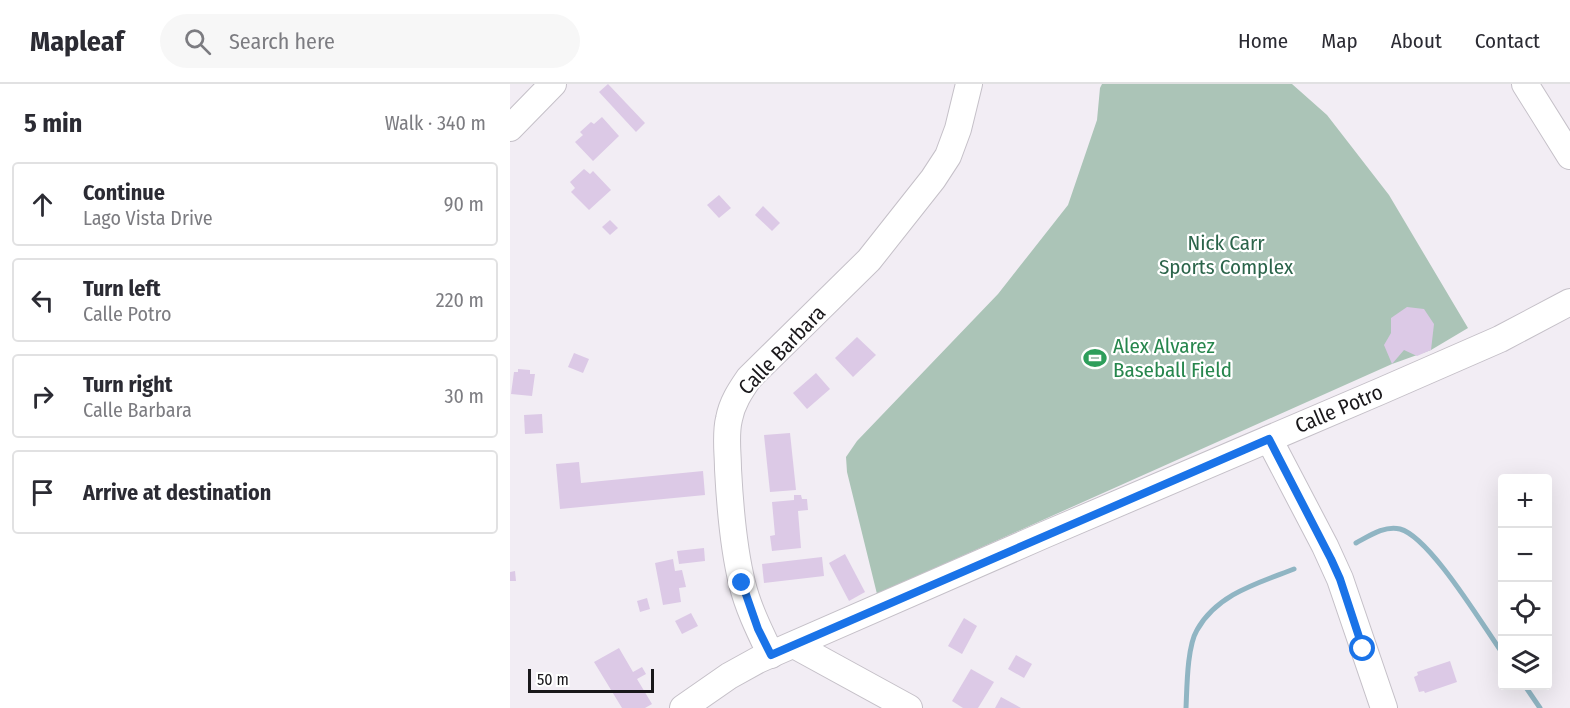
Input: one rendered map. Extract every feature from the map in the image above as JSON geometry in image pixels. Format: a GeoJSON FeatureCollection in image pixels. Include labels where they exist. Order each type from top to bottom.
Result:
{"type":"FeatureCollection","features":[{"type":"Feature","properties":{"kind":"street"},"geometry":{"type":"LineString","coordinates":[[510,128],[553,84]]}},
{"type":"Feature","properties":{"kind":"street","name":"Calle Barbara"},"geometry":{"type":"LineString","coordinates":[[782,650],[748,601],[736,552],[729,492],[727,440],[729,420],[735,399],[749,378],[869,260],[933,179],[948,156],[958,129],[969,84]]}},
{"type":"Feature","properties":{"kind":"street"},"geometry":{"type":"LineString","coordinates":[[1525,84],[1570,156]]}},
{"type":"Feature","properties":{"kind":"street","name":"Calle Potro"},"geometry":{"type":"LineString","coordinates":[[683,708],[729,676],[782,650],[1500,339],[1570,302]]}},
{"type":"Feature","properties":{"kind":"street"},"geometry":{"type":"LineString","coordinates":[[1269,439],[1340,579],[1384,708]]}},
{"type":"Feature","properties":{"kind":"street"},"geometry":{"type":"LineString","coordinates":[[782,650],[909,708]]}},
{"type":"Feature","properties":{"kind":"green space","name":"Nick Carr Sports Complex"},"geometry":{"type":"Polygon","coordinates":[[[1102,84],[1292,84],[1327,115],[1389,195],[1468,328],[1431,350],[1392,364],[877,594],[847,472],[846,457],[857,441],[998,294],[1068,205],[1097,120],[1102,84]]]}},
{"type":"Feature","properties":{"kind":"building"},"geometry":{"type":"Polygon","coordinates":[[[608,84],[645,123],[636,132],[599,92],[608,84]]]}},
{"type":"Feature","properties":{"kind":"building"},"geometry":{"type":"Polygon","coordinates":[[[602,117],[619,136],[593,161],[575,142],[583,135],[580,132],[591,122],[594,124],[602,117]]]}},
{"type":"Feature","properties":{"kind":"building"},"geometry":{"type":"Polygon","coordinates":[[[584,169],[590,174],[593,171],[611,190],[589,210],[571,192],[575,188],[570,182],[584,169]]]}},
{"type":"Feature","properties":{"kind":"building"},"geometry":{"type":"Polygon","coordinates":[[[719,195],[731,208],[719,218],[707,205],[719,195]]]}},
{"type":"Feature","properties":{"kind":"building"},"geometry":{"type":"Polygon","coordinates":[[[763,206],[780,223],[772,231],[755,215],[763,206]]]}},
{"type":"Feature","properties":{"kind":"building"},"geometry":{"type":"Polygon","coordinates":[[[610,220],[618,228],[610,235],[602,227],[610,220]]]}},
{"type":"Feature","properties":{"kind":"building"},"geometry":{"type":"Polygon","coordinates":[[[1407,307],[1424,309],[1434,324],[1431,350],[1417,356],[1404,350],[1392,364],[1384,345],[1391,333],[1391,318],[1407,307]]]}},
{"type":"Feature","properties":{"kind":"building"},"geometry":{"type":"Polygon","coordinates":[[[857,337],[876,355],[853,377],[835,358],[857,337]]]}},
{"type":"Feature","properties":{"kind":"building"},"geometry":{"type":"Polygon","coordinates":[[[574,353],[589,359],[583,373],[568,367],[574,353]]]}},
{"type":"Feature","properties":{"kind":"building"},"geometry":{"type":"Polygon","coordinates":[[[518,369],[530,370],[530,374],[535,374],[532,396],[511,394],[514,372],[518,372],[518,369]]]}},
{"type":"Feature","properties":{"kind":"building"},"geometry":{"type":"Polygon","coordinates":[[[816,373],[830,389],[807,409],[793,393],[816,373]]]}},
{"type":"Feature","properties":{"kind":"building"},"geometry":{"type":"Polygon","coordinates":[[[542,414],[543,433],[525,434],[524,415],[542,414]]]}},
{"type":"Feature","properties":{"kind":"building"},"geometry":{"type":"Polygon","coordinates":[[[790,433],[796,490],[770,492],[764,435],[790,433]]]}},
{"type":"Feature","properties":{"kind":"building"},"geometry":{"type":"Polygon","coordinates":[[[579,462],[581,483],[703,471],[705,495],[560,509],[556,464],[579,462]]]}},
{"type":"Feature","properties":{"kind":"building"},"geometry":{"type":"Polygon","coordinates":[[[794,495],[801,495],[802,499],[807,499],[808,510],[798,511],[801,548],[772,551],[770,536],[775,535],[772,502],[794,500],[794,495]]]}},
{"type":"Feature","properties":{"kind":"building"},"geometry":{"type":"Polygon","coordinates":[[[704,548],[705,561],[679,564],[677,551],[704,548]]]}},
{"type":"Feature","properties":{"kind":"building"},"geometry":{"type":"Polygon","coordinates":[[[845,554],[865,592],[849,601],[829,563],[845,554]]]}},
{"type":"Feature","properties":{"kind":"building"},"geometry":{"type":"Polygon","coordinates":[[[822,557],[824,576],[764,583],[762,564],[822,557]]]}},
{"type":"Feature","properties":{"kind":"building"},"geometry":{"type":"Polygon","coordinates":[[[673,559],[675,571],[682,570],[686,587],[679,588],[681,602],[663,605],[655,563],[673,559]]]}},
{"type":"Feature","properties":{"kind":"building"},"geometry":{"type":"Polygon","coordinates":[[[515,571],[516,581],[510,581],[510,572],[515,571]]]}},
{"type":"Feature","properties":{"kind":"building"},"geometry":{"type":"Polygon","coordinates":[[[647,598],[650,609],[640,612],[637,601],[647,598]]]}},
{"type":"Feature","properties":{"kind":"building"},"geometry":{"type":"Polygon","coordinates":[[[691,613],[698,626],[682,634],[675,621],[691,613]]]}},
{"type":"Feature","properties":{"kind":"building"},"geometry":{"type":"Polygon","coordinates":[[[964,618],[977,626],[962,654],[948,646],[964,618]]]}},
{"type":"Feature","properties":{"kind":"building"},"geometry":{"type":"Polygon","coordinates":[[[619,648],[633,672],[642,667],[646,674],[637,679],[652,704],[645,708],[622,708],[594,662],[619,648]]]}},
{"type":"Feature","properties":{"kind":"building"},"geometry":{"type":"Polygon","coordinates":[[[1016,655],[1032,664],[1024,678],[1008,669],[1016,655]]]}},
{"type":"Feature","properties":{"kind":"building"},"geometry":{"type":"Polygon","coordinates":[[[1450,661],[1457,682],[1425,693],[1424,691],[1419,692],[1414,677],[1418,675],[1417,672],[1450,661]]]}},
{"type":"Feature","properties":{"kind":"building"},"geometry":{"type":"Polygon","coordinates":[[[971,669],[994,682],[978,708],[963,708],[952,701],[971,669]]]}},
{"type":"Feature","properties":{"kind":"building"},"geometry":{"type":"Polygon","coordinates":[[[1001,697],[1021,708],[995,708],[1001,697]]]}},
{"type":"Feature","properties":{"kind":"waterway"},"geometry":{"type":"LineString","coordinates":[[1356,543],[1377,532],[1394,528],[1412,536],[1426,548],[1455,584],[1498,646]]}},
{"type":"Feature","properties":{"kind":"waterway"},"geometry":{"type":"LineString","coordinates":[[1186,708],[1191,646],[1205,618],[1216,607],[1240,591],[1294,569]]}},
{"type":"Feature","properties":{"kind":"waterway"},"geometry":{"type":"LineString","coordinates":[[1528,690],[1540,708]]}},
{"type":"Feature","properties":{"kind":"place","name":"Alex Alvarez Baseball Field"},"geometry":{"type":"Point","coordinates":[1095,358]}},
{"type":"Feature","properties":{"kind":"route"},"geometry":{"type":"LineString","coordinates":[[742,583],[758,629],[771,655],[1269,439],[1340,579],[1363,649]]}}]}
